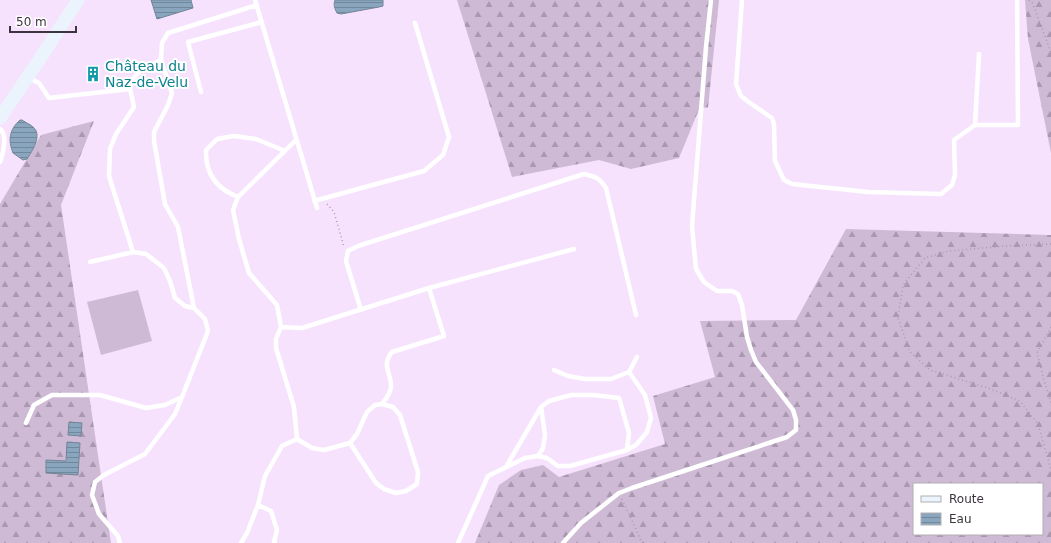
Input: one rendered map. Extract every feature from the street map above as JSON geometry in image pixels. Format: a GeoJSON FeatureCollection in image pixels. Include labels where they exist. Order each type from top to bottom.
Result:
{"type":"FeatureCollection","features":[{"type":"Feature","properties":{"kind":"street"},"geometry":{"type":"LineString","coordinates":[[0,118],[78,0]]}},
{"type":"Feature","properties":{"kind":"lane"},"geometry":{"type":"LineString","coordinates":[[563,543],[581,523],[620,493],[787,436],[796,430],[796,420],[793,410],[753,356],[747,338],[742,305],[738,294],[732,291],[717,291],[704,282],[696,269],[692,226],[711,0]]}},
{"type":"Feature","properties":{"kind":"lane"},"geometry":{"type":"LineString","coordinates":[[742,0],[736,84],[741,96],[772,118],[774,124],[775,161],[784,180],[792,184],[868,192],[941,194],[952,185],[954,175],[954,140],[975,125],[1018,125],[1017,0]]}},
{"type":"Feature","properties":{"kind":"lane"},"geometry":{"type":"LineString","coordinates":[[194,308],[178,227],[165,204],[154,141],[154,132],[168,105],[172,93],[161,60],[162,43],[168,33],[256,3],[317,208]]}},
{"type":"Feature","properties":{"kind":"lane"},"geometry":{"type":"LineString","coordinates":[[201,92],[188,42],[262,22]]}},
{"type":"Feature","properties":{"kind":"lane"},"geometry":{"type":"LineString","coordinates":[[314,201],[424,171],[443,155],[449,137],[414,23]]}},
{"type":"Feature","properties":{"kind":"lane"},"geometry":{"type":"LineString","coordinates":[[975,125],[980,54]]}},
{"type":"Feature","properties":{"kind":"lane"},"geometry":{"type":"LineString","coordinates":[[133,252],[110,176],[110,149],[116,134],[134,107],[130,82],[142,69],[161,60]]}},
{"type":"Feature","properties":{"kind":"lane"},"geometry":{"type":"LineString","coordinates":[[28,77],[39,83],[49,98],[130,89]]}},
{"type":"Feature","properties":{"kind":"lane"},"geometry":{"type":"LineString","coordinates":[[0,129],[4,132],[4,135],[3,153],[0,162]]}},
{"type":"Feature","properties":{"kind":"lane"},"geometry":{"type":"LineString","coordinates":[[238,197],[228,193],[214,180],[206,164],[206,150],[217,139],[234,136],[256,139],[285,151]]}},
{"type":"Feature","properties":{"kind":"lane"},"geometry":{"type":"LineString","coordinates":[[296,140],[238,197],[233,210],[239,239],[249,273],[277,305],[281,327],[276,339],[276,348],[294,406],[297,439]]}},
{"type":"Feature","properties":{"kind":"lane"},"geometry":{"type":"LineString","coordinates":[[361,310],[346,261],[348,251],[358,246],[584,174],[601,180],[606,188],[636,315]]}},
{"type":"Feature","properties":{"kind":"lane"},"geometry":{"type":"LineString","coordinates":[[281,327],[302,328],[429,288],[574,249]]}},
{"type":"Feature","properties":{"kind":"lane"},"geometry":{"type":"LineString","coordinates":[[90,262],[133,252],[146,254],[164,268],[175,298],[185,306],[194,308],[205,319],[208,331],[175,414],[145,454],[104,475],[95,482],[92,495],[99,514],[118,536],[120,543]]}},
{"type":"Feature","properties":{"kind":"lane"},"geometry":{"type":"LineString","coordinates":[[382,404],[390,392],[391,387],[387,369],[387,358],[392,352],[444,336],[429,288]]}},
{"type":"Feature","properties":{"kind":"lane"},"geometry":{"type":"LineString","coordinates":[[554,370],[568,376],[585,379],[612,379],[629,372],[636,357]]}},
{"type":"Feature","properties":{"kind":"lane"},"geometry":{"type":"LineString","coordinates":[[458,543],[488,476],[526,458],[538,456],[547,458],[558,466],[570,466],[627,450],[636,445],[647,432],[651,418],[644,395],[629,372]]}},
{"type":"Feature","properties":{"kind":"lane"},"geometry":{"type":"LineString","coordinates":[[26,423],[34,405],[52,395],[100,395],[146,408],[165,405],[182,397]]}},
{"type":"Feature","properties":{"kind":"lane"},"geometry":{"type":"LineString","coordinates":[[506,467],[540,407],[548,401],[571,395],[593,395],[620,398],[629,433],[627,450]]}},
{"type":"Feature","properties":{"kind":"lane"},"geometry":{"type":"LineString","coordinates":[[297,439],[312,448],[324,450],[350,443],[357,434],[367,412],[374,405],[382,404],[393,407],[400,415],[418,472],[417,484],[406,491],[396,493],[384,489],[376,483],[350,443]]}},
{"type":"Feature","properties":{"kind":"lane"},"geometry":{"type":"LineString","coordinates":[[538,456],[543,448],[545,435],[540,407]]}},
{"type":"Feature","properties":{"kind":"lane"},"geometry":{"type":"LineString","coordinates":[[241,543],[247,533],[258,505],[265,476],[282,446],[297,439]]}},
{"type":"Feature","properties":{"kind":"lane"},"geometry":{"type":"LineString","coordinates":[[258,505],[271,511],[277,530],[275,543]]}},
{"type":"Feature","properties":{"kind":"path"},"geometry":{"type":"LineString","coordinates":[[1029,0],[1032,2],[1051,52]]}},
{"type":"Feature","properties":{"kind":"path"},"geometry":{"type":"LineString","coordinates":[[314,201],[327,204],[334,212],[345,248],[348,251]]}},
{"type":"Feature","properties":{"kind":"path"},"geometry":{"type":"LineString","coordinates":[[1051,244],[948,251],[925,258],[903,285],[898,318],[910,352],[930,370],[988,388],[1020,401],[1038,424],[1051,470]]}},
{"type":"Feature","properties":{"kind":"path"},"geometry":{"type":"LineString","coordinates":[[1051,327],[1037,352],[1051,403]]}},
{"type":"Feature","properties":{"kind":"path"},"geometry":{"type":"LineString","coordinates":[[620,493],[642,543]]}},
{"type":"Feature","properties":{"kind":"green space"},"geometry":{"type":"Polygon","coordinates":[[[457,0],[719,0],[708,108],[700,107],[679,158],[631,169],[599,160],[512,177],[457,0]]]}},
{"type":"Feature","properties":{"kind":"green space"},"geometry":{"type":"Polygon","coordinates":[[[1025,0],[1051,0],[1051,153],[1028,39],[1025,0]]]}},
{"type":"Feature","properties":{"kind":"green space"},"geometry":{"type":"Polygon","coordinates":[[[94,121],[61,205],[111,543],[0,543],[0,204],[41,135],[94,121]]]}},
{"type":"Feature","properties":{"kind":"green space"},"geometry":{"type":"Polygon","coordinates":[[[846,229],[1051,235],[1051,543],[475,543],[499,485],[521,470],[543,465],[559,477],[665,444],[653,396],[715,377],[700,321],[796,320],[846,229]]]}},
{"type":"Feature","properties":{"kind":"green space"},"geometry":{"type":"Polygon","coordinates":[[[138,290],[152,341],[101,355],[87,302],[138,290]]]}},
{"type":"Feature","properties":{"kind":"water"},"geometry":{"type":"Polygon","coordinates":[[[151,0],[191,0],[193,8],[157,19],[151,0]]]}},
{"type":"Feature","properties":{"kind":"water"},"geometry":{"type":"Polygon","coordinates":[[[335,0],[383,0],[383,6],[341,14],[337,13],[334,5],[335,0]]]}},
{"type":"Feature","properties":{"kind":"water"},"geometry":{"type":"Polygon","coordinates":[[[20,120],[32,126],[36,130],[37,134],[36,143],[27,159],[23,160],[13,153],[10,144],[10,135],[20,120]]]}},
{"type":"Feature","properties":{"kind":"water"},"geometry":{"type":"Polygon","coordinates":[[[69,422],[82,423],[81,436],[68,435],[69,422]]]}},
{"type":"Feature","properties":{"kind":"water"},"geometry":{"type":"Polygon","coordinates":[[[67,442],[80,443],[78,475],[46,473],[46,460],[66,461],[67,442]]]}},
{"type":"Feature","properties":{"kind":"place","name":"Château du Naz-de-Velu"},"geometry":{"type":"Point","coordinates":[93,74]}}]}
